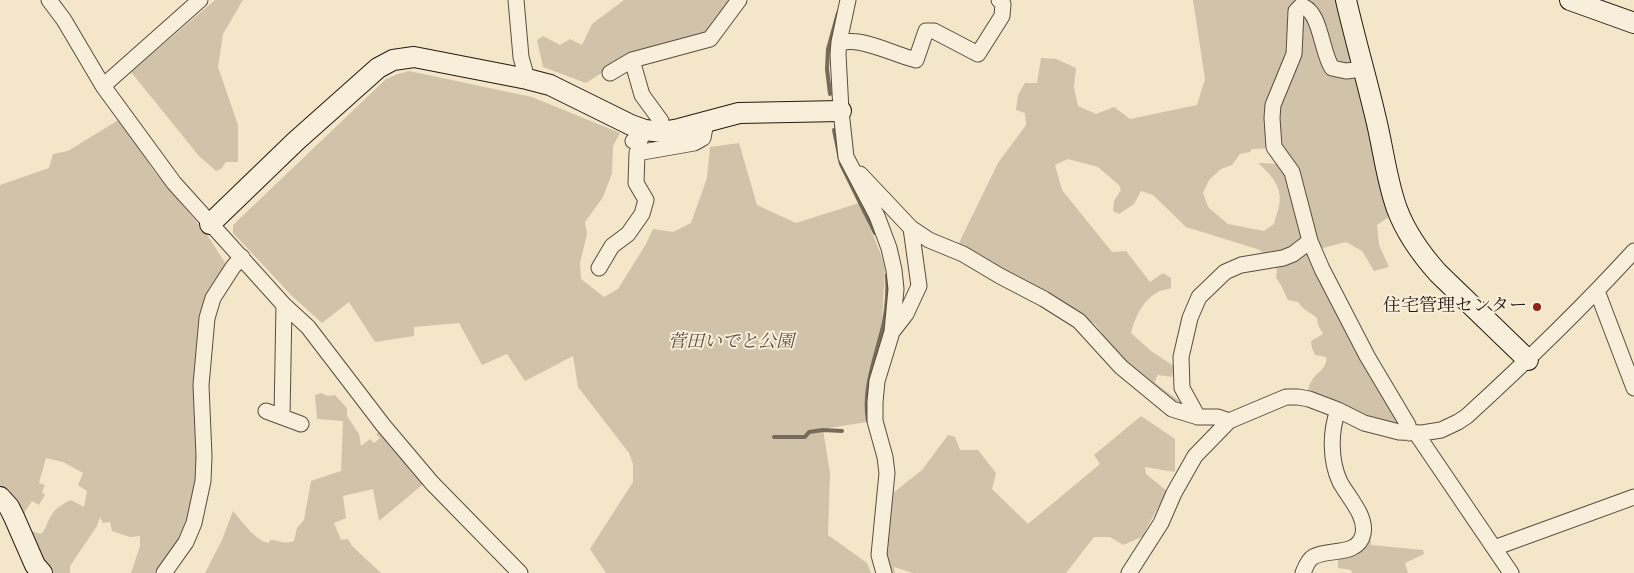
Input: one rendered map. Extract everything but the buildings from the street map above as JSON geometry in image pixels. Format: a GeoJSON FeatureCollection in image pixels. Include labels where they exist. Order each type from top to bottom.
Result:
{"type":"FeatureCollection","features":[{"type":"Feature","properties":{"kind":"street"},"geometry":{"type":"LineString","coordinates":[[50,0],[103,86],[174,183],[284,305],[308,327],[383,425],[432,483],[520,573]]}},
{"type":"Feature","properties":{"kind":"street"},"geometry":{"type":"LineString","coordinates":[[103,86],[200,0]]}},
{"type":"Feature","properties":{"kind":"street"},"geometry":{"type":"LineString","coordinates":[[516,0],[522,57],[527,78]]}},
{"type":"Feature","properties":{"kind":"street"},"geometry":{"type":"LineString","coordinates":[[610,73],[632,60],[710,39],[739,0]]}},
{"type":"Feature","properties":{"kind":"street"},"geometry":{"type":"LineString","coordinates":[[848,0],[838,42],[841,112],[846,157],[876,216],[889,248],[896,289],[892,332],[877,381],[875,402],[875,421],[885,457],[887,473],[879,555],[884,573]]}},
{"type":"Feature","properties":{"kind":"street"},"geometry":{"type":"LineString","coordinates":[[838,42],[857,42],[871,45],[916,60],[926,31],[934,31],[978,54],[1002,16],[1003,4],[999,0]]}},
{"type":"Feature","properties":{"kind":"street"},"geometry":{"type":"LineString","coordinates":[[1346,0],[1397,210],[1413,240],[1438,273],[1528,360]]}},
{"type":"Feature","properties":{"kind":"street"},"geometry":{"type":"LineString","coordinates":[[1570,0],[1634,22]]}},
{"type":"Feature","properties":{"kind":"street"},"geometry":{"type":"LineString","coordinates":[[1363,69],[1346,71],[1332,68],[1326,60],[1315,17],[1306,7],[1301,6],[1296,11],[1294,54],[1273,105],[1274,147],[1292,172],[1310,240],[1322,269],[1367,356],[1412,433],[1511,573]]}},
{"type":"Feature","properties":{"kind":"street"},"geometry":{"type":"LineString","coordinates":[[210,224],[318,121],[378,68],[393,60],[414,57],[527,78],[550,86],[646,134],[706,122],[739,113],[841,112]]}},
{"type":"Feature","properties":{"kind":"street"},"geometry":{"type":"LineString","coordinates":[[632,60],[642,96],[660,121],[646,134]]}},
{"type":"Feature","properties":{"kind":"street"},"geometry":{"type":"LineString","coordinates":[[599,268],[612,246],[628,234],[642,214],[646,200],[636,183],[637,153],[694,142],[703,138],[706,122]]}},
{"type":"Feature","properties":{"kind":"street"},"geometry":{"type":"LineString","coordinates":[[851,167],[912,228],[929,240],[963,254],[1044,299],[1078,321],[1121,367],[1172,409],[1198,417],[1218,417],[1229,421]]}},
{"type":"Feature","properties":{"kind":"street"},"geometry":{"type":"LineString","coordinates":[[892,332],[906,314],[920,286],[912,228]]}},
{"type":"Feature","properties":{"kind":"street"},"geometry":{"type":"LineString","coordinates":[[1198,417],[1182,388],[1181,357],[1190,318],[1199,297],[1225,272],[1241,265],[1283,258],[1293,254],[1310,240]]}},
{"type":"Feature","properties":{"kind":"street"},"geometry":{"type":"LineString","coordinates":[[1129,573],[1161,523],[1174,493],[1195,456],[1229,421],[1286,397],[1298,397],[1338,410],[1364,423],[1399,432],[1412,433],[1441,430],[1458,422],[1528,360],[1634,251]]}},
{"type":"Feature","properties":{"kind":"street"},"geometry":{"type":"LineString","coordinates":[[164,573],[186,542],[194,522],[203,481],[204,456],[201,385],[207,318],[213,298],[232,267],[242,257]]}},
{"type":"Feature","properties":{"kind":"street"},"geometry":{"type":"LineString","coordinates":[[1597,291],[1634,388]]}},
{"type":"Feature","properties":{"kind":"street"},"geometry":{"type":"LineString","coordinates":[[282,417],[284,305]]}},
{"type":"Feature","properties":{"kind":"street"},"geometry":{"type":"LineString","coordinates":[[1303,573],[1313,556],[1353,547],[1360,542],[1363,533],[1361,517],[1335,469],[1333,456],[1334,422],[1338,410]]}},
{"type":"Feature","properties":{"kind":"street"},"geometry":{"type":"LineString","coordinates":[[266,411],[300,424]]}},
{"type":"Feature","properties":{"kind":"street"},"geometry":{"type":"LineString","coordinates":[[0,497],[12,512],[35,565],[42,573]]}},
{"type":"Feature","properties":{"kind":"street"},"geometry":{"type":"LineString","coordinates":[[1494,548],[1634,497]]}},
{"type":"Feature","properties":{"kind":"green space"},"geometry":{"type":"Polygon","coordinates":[[[215,0],[243,0],[223,34],[218,67],[238,125],[238,162],[226,162],[221,169],[216,171],[199,156],[131,72],[215,0]]]}},
{"type":"Feature","properties":{"kind":"green space"},"geometry":{"type":"Polygon","coordinates":[[[624,0],[735,0],[705,39],[629,55],[586,83],[543,67],[537,40],[543,36],[560,45],[570,39],[582,45],[592,24],[624,0]]]}},
{"type":"Feature","properties":{"kind":"green space"},"geometry":{"type":"Polygon","coordinates":[[[1193,0],[1336,0],[1376,158],[1381,189],[1390,216],[1377,225],[1379,245],[1389,267],[1374,271],[1362,251],[1346,242],[1323,248],[1314,243],[1298,167],[1278,148],[1252,149],[1250,152],[1240,154],[1232,165],[1221,169],[1209,180],[1203,193],[1208,207],[1228,224],[1264,231],[1274,224],[1280,196],[1274,180],[1258,163],[1281,164],[1291,179],[1308,247],[1322,281],[1367,370],[1396,419],[1398,429],[1360,419],[1342,409],[1307,396],[1311,382],[1324,367],[1326,361],[1326,357],[1315,355],[1311,341],[1323,334],[1318,325],[1317,318],[1298,302],[1288,300],[1276,278],[1277,270],[1272,257],[1257,249],[1186,227],[1153,195],[1141,191],[1134,204],[1119,214],[1113,211],[1114,201],[1121,190],[1119,185],[1098,167],[1068,159],[1055,165],[1062,190],[1112,252],[1126,251],[1150,282],[1163,273],[1171,278],[1171,288],[1158,292],[1143,305],[1131,333],[1151,351],[1174,366],[1172,377],[1157,375],[1155,383],[1185,405],[1186,411],[1165,399],[1146,383],[1117,353],[1095,324],[957,247],[998,163],[1026,125],[1025,113],[1016,110],[1018,95],[1025,83],[1037,83],[1041,58],[1056,59],[1076,68],[1074,87],[1078,106],[1096,114],[1114,107],[1130,119],[1197,105],[1205,79],[1193,0]]]}},
{"type":"Feature","properties":{"kind":"green space","name":"菅田いでと公園"},"geometry":{"type":"Polygon","coordinates":[[[409,71],[532,97],[620,133],[613,146],[612,173],[603,197],[585,222],[587,234],[580,263],[581,279],[604,297],[618,289],[646,244],[653,229],[673,232],[691,223],[707,178],[710,147],[739,143],[757,205],[796,223],[859,203],[880,252],[885,269],[882,322],[866,391],[867,422],[823,429],[830,473],[828,535],[867,563],[871,573],[606,573],[590,549],[633,482],[633,464],[629,453],[578,387],[573,356],[525,381],[507,354],[482,365],[459,323],[414,327],[414,336],[375,342],[349,302],[322,323],[292,296],[233,233],[233,225],[386,79],[409,71]]]}},
{"type":"Feature","properties":{"kind":"green space"},"geometry":{"type":"Polygon","coordinates":[[[120,119],[153,170],[208,236],[229,269],[208,302],[201,454],[191,522],[161,573],[131,573],[140,546],[140,536],[130,537],[112,531],[110,522],[103,523],[100,517],[97,526],[70,566],[70,573],[53,573],[45,568],[0,491],[0,185],[49,168],[53,154],[68,151],[120,119]],[[46,458],[39,483],[45,485],[42,492],[45,495],[39,505],[32,501],[25,512],[24,520],[26,524],[37,533],[41,534],[53,513],[65,503],[71,500],[84,507],[87,491],[78,485],[83,473],[63,462],[46,458]]]}},
{"type":"Feature","properties":{"kind":"green space"},"geometry":{"type":"Polygon","coordinates":[[[321,393],[328,396],[335,395],[347,408],[347,416],[359,434],[361,446],[370,439],[374,443],[380,438],[376,434],[382,429],[427,481],[379,521],[373,489],[343,496],[346,518],[334,523],[341,540],[348,539],[352,546],[381,573],[205,573],[222,540],[233,511],[249,530],[264,541],[269,543],[270,540],[294,541],[297,528],[304,520],[311,481],[341,471],[343,421],[317,419],[315,395],[321,393]]]}},
{"type":"Feature","properties":{"kind":"green space"},"geometry":{"type":"Polygon","coordinates":[[[1141,416],[1175,439],[1175,472],[1145,467],[1146,474],[1167,491],[1142,537],[1123,545],[1110,537],[1094,537],[1066,573],[913,573],[894,567],[895,573],[887,573],[885,525],[893,493],[922,470],[948,435],[955,437],[960,450],[978,450],[996,473],[992,489],[1028,524],[1100,464],[1094,455],[1141,416]]]}},
{"type":"Feature","properties":{"kind":"green space"},"geometry":{"type":"Polygon","coordinates":[[[1364,518],[1370,518],[1371,545],[1423,550],[1424,554],[1405,563],[1408,573],[1352,573],[1351,570],[1338,568],[1338,556],[1353,551],[1364,518]]]}},
{"type":"Feature","properties":{"kind":"waterway"},"geometry":{"type":"LineString","coordinates":[[830,94],[827,69],[828,49],[838,13]]}},
{"type":"Feature","properties":{"kind":"waterway"},"geometry":{"type":"LineString","coordinates":[[834,130],[841,164],[875,233]]}},
{"type":"Feature","properties":{"kind":"waterway"},"geometry":{"type":"LineString","coordinates":[[868,421],[867,396],[871,371],[885,316],[887,275]]}},
{"type":"Feature","properties":{"kind":"waterway"},"geometry":{"type":"LineString","coordinates":[[774,437],[805,437],[809,432],[823,430],[842,431]]}},
{"type":"Feature","properties":{"kind":"place","name":"住宅管理センター"},"geometry":{"type":"Point","coordinates":[1537,307]}}]}
